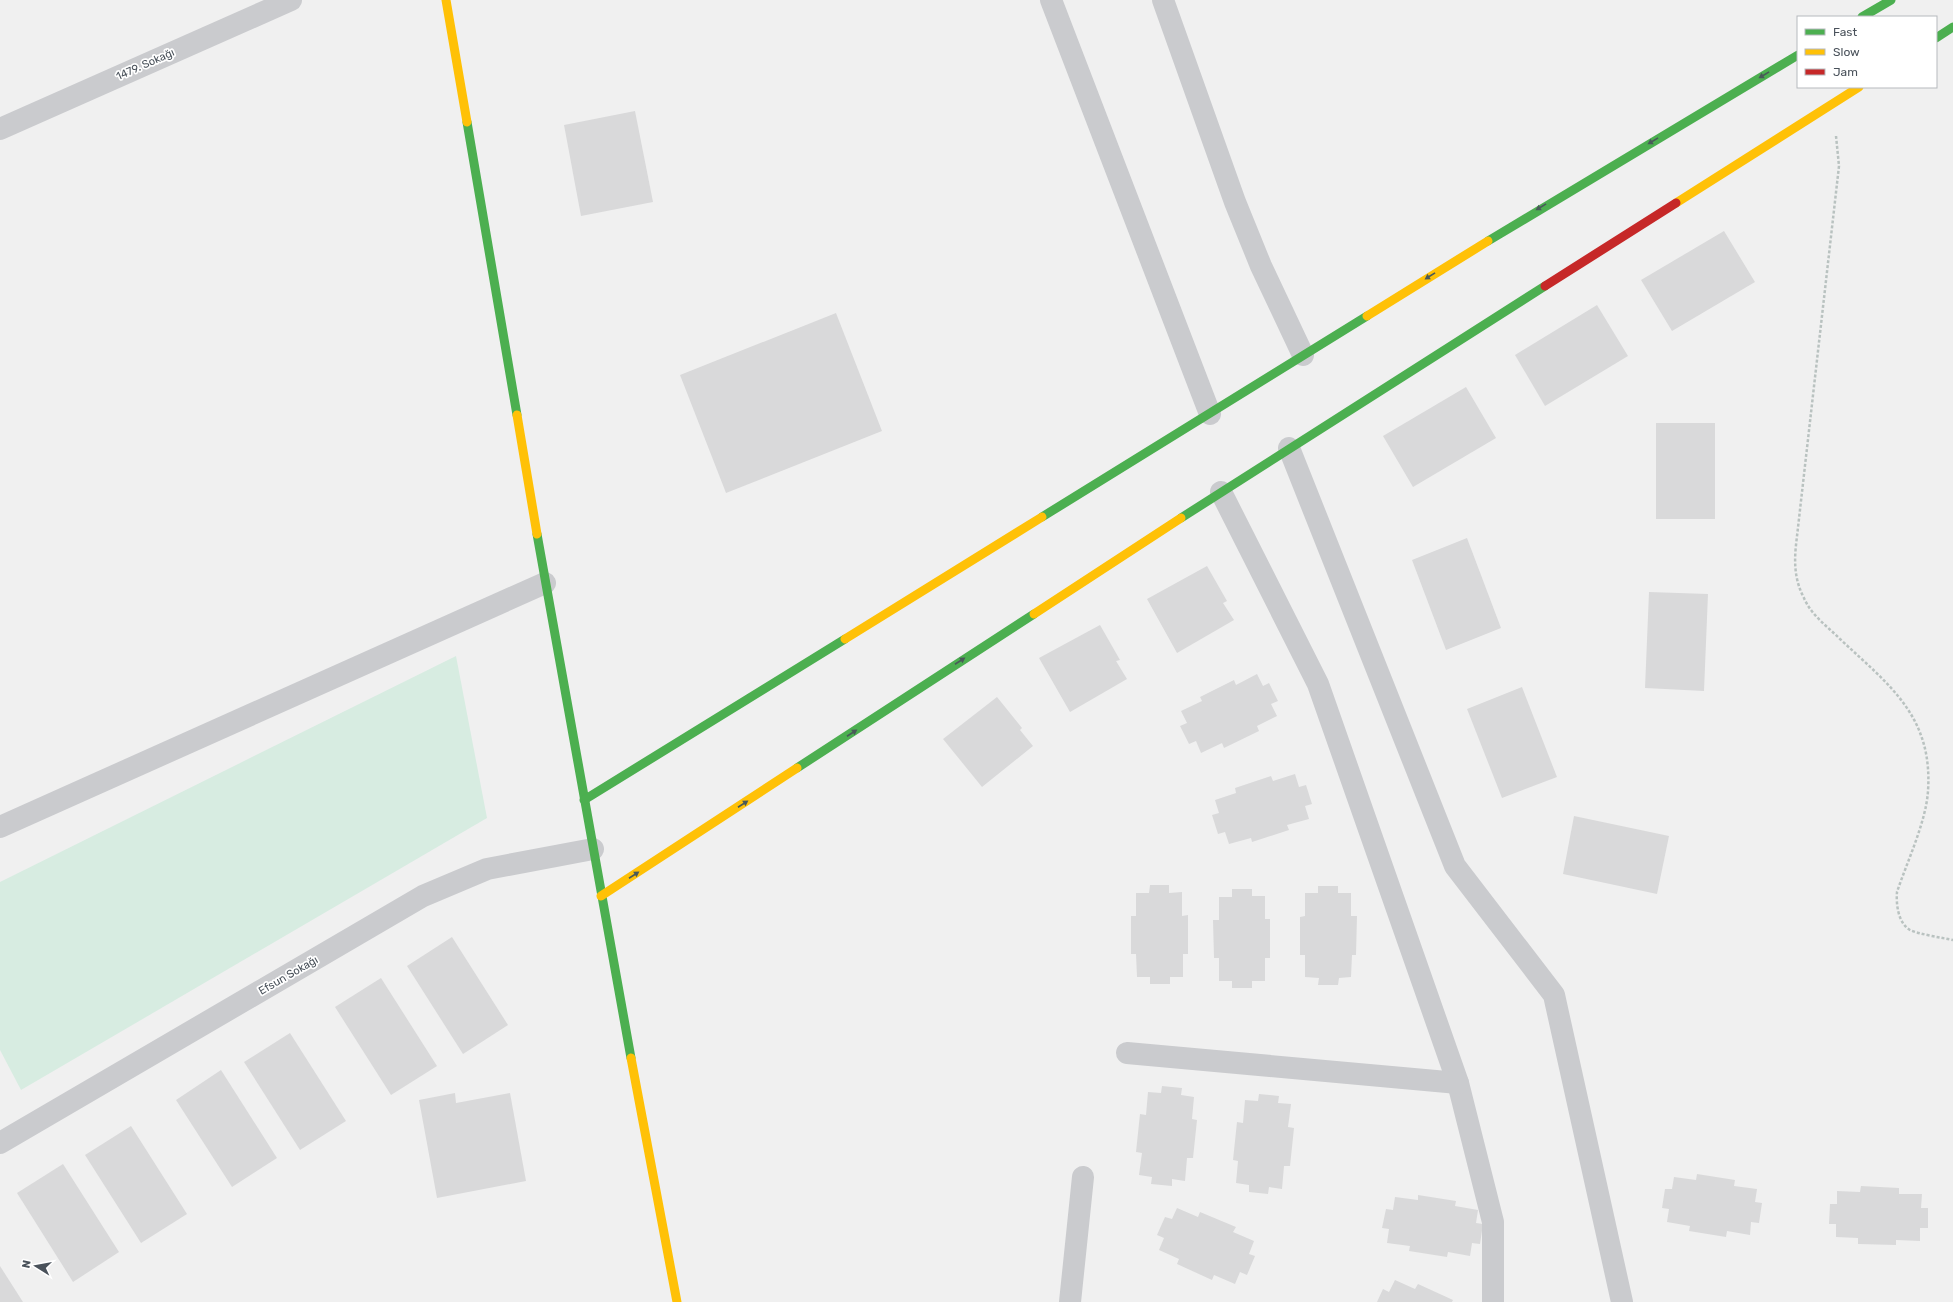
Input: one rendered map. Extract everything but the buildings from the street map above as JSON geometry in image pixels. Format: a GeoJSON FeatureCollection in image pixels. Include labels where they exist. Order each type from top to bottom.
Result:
{"type":"FeatureCollection","features":[{"type":"Feature","properties":{"kind":"street","name":"1479. Sokağı"},"geometry":{"type":"LineString","coordinates":[[0,129],[291,0]]}},
{"type":"Feature","properties":{"kind":"street"},"geometry":{"type":"LineString","coordinates":[[446,0],[545,583],[601,896],[677,1302]]}},
{"type":"Feature","properties":{"kind":"street"},"geometry":{"type":"LineString","coordinates":[[1051,0],[1210,414]]}},
{"type":"Feature","properties":{"kind":"street"},"geometry":{"type":"LineString","coordinates":[[1163,0],[1235,202],[1261,266],[1303,355]]}},
{"type":"Feature","properties":{"kind":"street"},"geometry":{"type":"LineString","coordinates":[[1864,16],[1891,0]]}},
{"type":"Feature","properties":{"kind":"street"},"geometry":{"type":"LineString","coordinates":[[1937,37],[1953,27]]}},
{"type":"Feature","properties":{"kind":"street"},"geometry":{"type":"LineString","coordinates":[[584,800],[1210,414],[1540,208],[1797,56]]}},
{"type":"Feature","properties":{"kind":"street"},"geometry":{"type":"LineString","coordinates":[[601,896],[1289,448],[1857,88]]}},
{"type":"Feature","properties":{"kind":"street"},"geometry":{"type":"LineString","coordinates":[[1289,448],[1455,866],[1554,995],[1622,1302]]}},
{"type":"Feature","properties":{"kind":"street"},"geometry":{"type":"LineString","coordinates":[[1221,492],[1318,684],[1458,1083],[1493,1222],[1493,1302]]}},
{"type":"Feature","properties":{"kind":"street"},"geometry":{"type":"LineString","coordinates":[[0,827],[545,583]]}},
{"type":"Feature","properties":{"kind":"street","name":"Efsun Sokağı"},"geometry":{"type":"LineString","coordinates":[[0,1143],[423,896],[487,869],[593,849]]}},
{"type":"Feature","properties":{"kind":"street"},"geometry":{"type":"LineString","coordinates":[[1127,1053],[1458,1083]]}},
{"type":"Feature","properties":{"kind":"street"},"geometry":{"type":"LineString","coordinates":[[1070,1302],[1083,1177]]}},
{"type":"Feature","properties":{"kind":"path"},"geometry":{"type":"LineString","coordinates":[[1824,109],[1832,122],[1836,137],[1839,166],[1794,562],[1797,579],[1804,599],[1815,616],[1889,684],[1904,702],[1916,722],[1925,744],[1929,768],[1928,793],[1924,816],[1897,892],[1896,904],[1901,918],[1909,930],[1953,940]]}},
{"type":"Feature","properties":{"kind":"green space"},"geometry":{"type":"Polygon","coordinates":[[[456,656],[487,818],[21,1090],[0,1050],[0,882],[456,656]]]}},
{"type":"Feature","properties":{"kind":"traffic: fast"},"geometry":{"type":"LineString","coordinates":[[1864,16],[1891,0]]}},
{"type":"Feature","properties":{"kind":"traffic: fast"},"geometry":{"type":"LineString","coordinates":[[1937,37],[1953,27]]}},
{"type":"Feature","properties":{"kind":"traffic: fast"},"geometry":{"type":"LineString","coordinates":[[1488,241],[1797,56]]}},
{"type":"Feature","properties":{"kind":"traffic: fast"},"geometry":{"type":"LineString","coordinates":[[467,122],[517,415]]}},
{"type":"Feature","properties":{"kind":"traffic: fast"},"geometry":{"type":"LineString","coordinates":[[1181,518],[1545,286]]}},
{"type":"Feature","properties":{"kind":"traffic: fast"},"geometry":{"type":"LineString","coordinates":[[1042,517],[1367,316]]}},
{"type":"Feature","properties":{"kind":"traffic: fast"},"geometry":{"type":"LineString","coordinates":[[537,534],[631,1058]]}},
{"type":"Feature","properties":{"kind":"traffic: fast"},"geometry":{"type":"LineString","coordinates":[[797,768],[1034,614]]}},
{"type":"Feature","properties":{"kind":"traffic: fast"},"geometry":{"type":"LineString","coordinates":[[584,800],[845,639]]}},
{"type":"Feature","properties":{"kind":"traffic: slow"},"geometry":{"type":"LineString","coordinates":[[446,0],[467,122]]}},
{"type":"Feature","properties":{"kind":"traffic: slow"},"geometry":{"type":"LineString","coordinates":[[1676,203],[1857,88]]}},
{"type":"Feature","properties":{"kind":"traffic: slow"},"geometry":{"type":"LineString","coordinates":[[1367,316],[1488,241]]}},
{"type":"Feature","properties":{"kind":"traffic: slow"},"geometry":{"type":"LineString","coordinates":[[517,415],[537,534]]}},
{"type":"Feature","properties":{"kind":"traffic: slow"},"geometry":{"type":"LineString","coordinates":[[845,639],[1042,517]]}},
{"type":"Feature","properties":{"kind":"traffic: slow"},"geometry":{"type":"LineString","coordinates":[[1034,614],[1181,518]]}},
{"type":"Feature","properties":{"kind":"traffic: slow"},"geometry":{"type":"LineString","coordinates":[[601,896],[797,768]]}},
{"type":"Feature","properties":{"kind":"traffic: slow"},"geometry":{"type":"LineString","coordinates":[[631,1058],[677,1302]]}},
{"type":"Feature","properties":{"kind":"traffic: jam"},"geometry":{"type":"LineString","coordinates":[[1545,286],[1676,203]]}}]}
